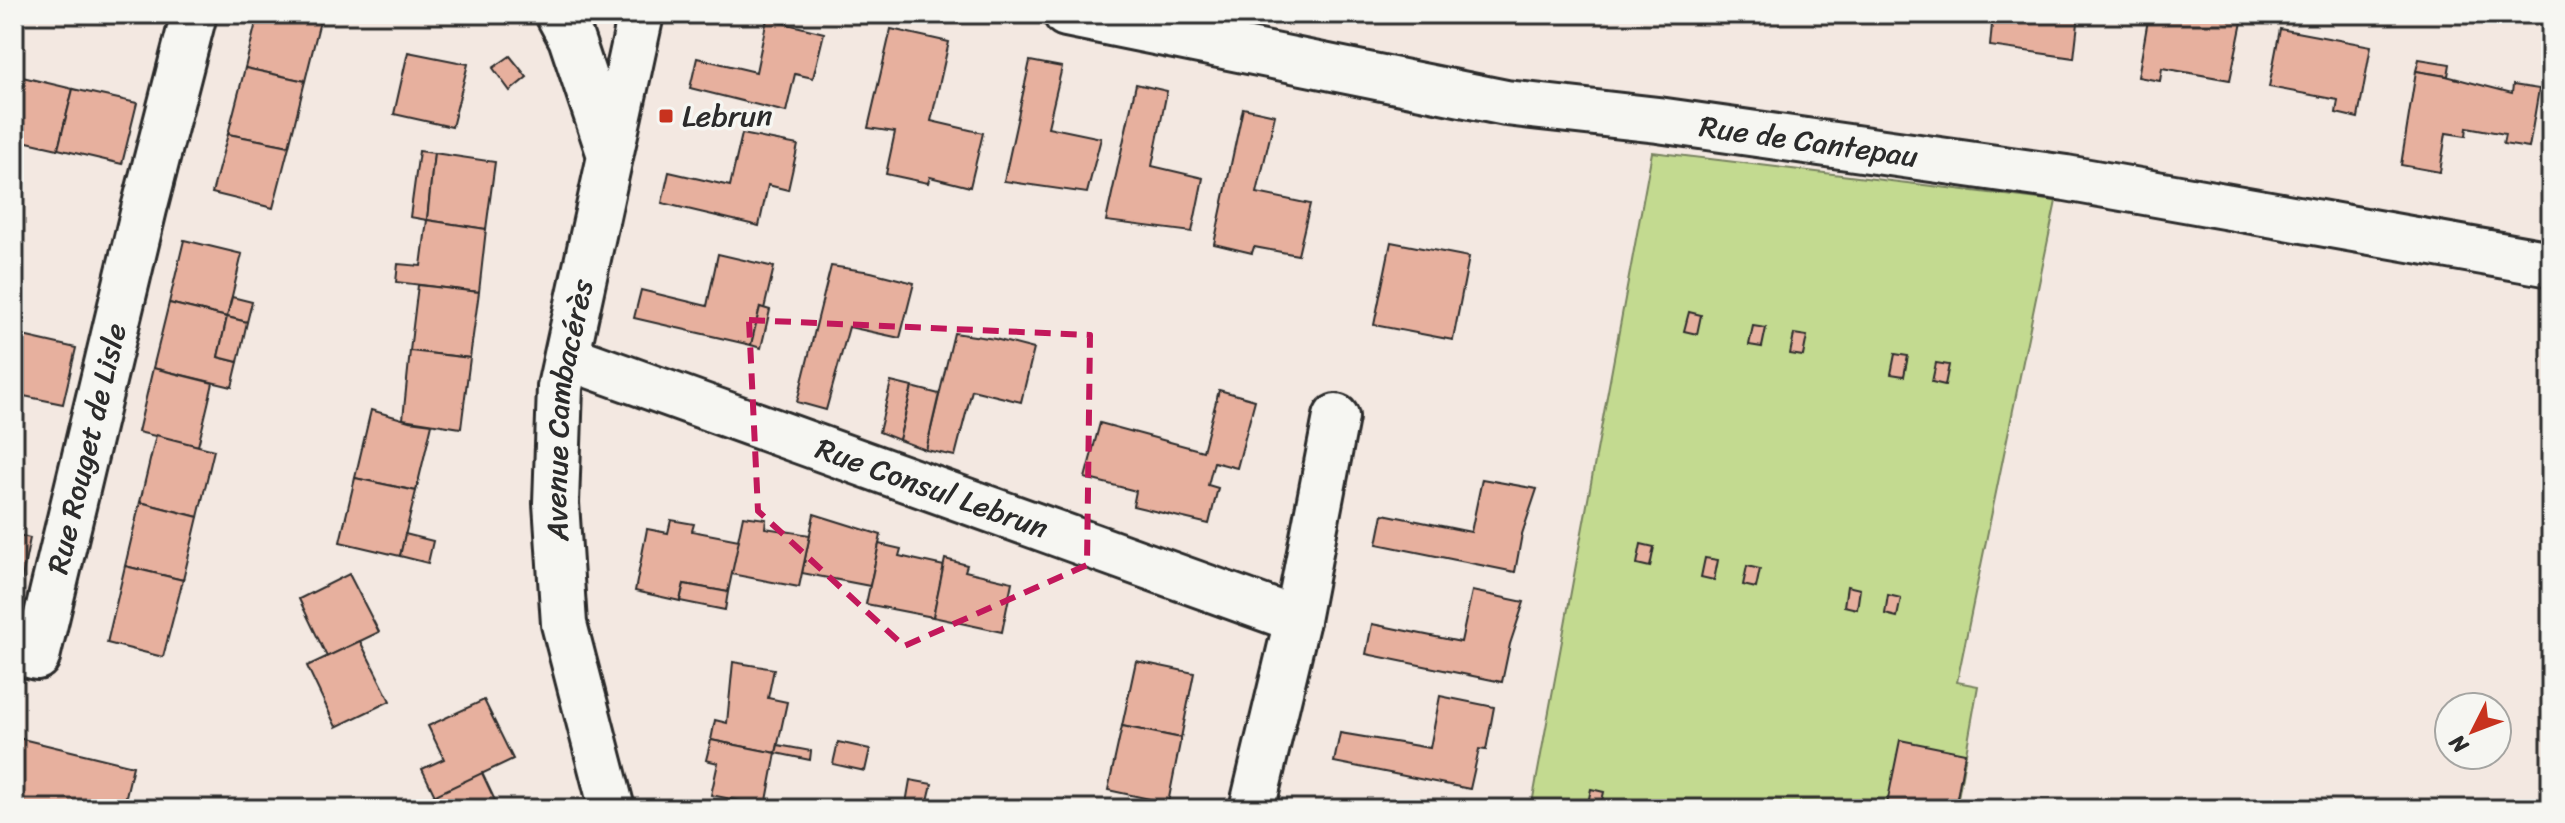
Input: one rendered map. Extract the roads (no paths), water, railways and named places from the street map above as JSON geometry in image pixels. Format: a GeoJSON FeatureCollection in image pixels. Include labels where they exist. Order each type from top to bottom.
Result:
{"type":"FeatureCollection","features":[{"type":"Feature","properties":{"kind":"street","name":"Rue Rouget de Lisle"},"geometry":{"type":"LineString","coordinates":[[14,651],[37,657],[118,262],[194,14]]}},
{"type":"Feature","properties":{"kind":"street"},"geometry":{"type":"LineString","coordinates":[[558,14],[571,38],[610,155]]}},
{"type":"Feature","properties":{"kind":"street","name":"Avenue Cambacérès"},"geometry":{"type":"LineString","coordinates":[[612,809],[564,624],[556,503],[560,387],[641,14]]}},
{"type":"Feature","properties":{"kind":"street","name":"Rue de Cantepau"},"geometry":{"type":"LineString","coordinates":[[1066,14],[1506,103],[1658,120],[2066,178],[2551,264]]}},
{"type":"Feature","properties":{"kind":"street","name":"Rue Consul Lebrun"},"geometry":{"type":"LineString","coordinates":[[567,357],[1297,620]]}},
{"type":"Feature","properties":{"kind":"street"},"geometry":{"type":"LineString","coordinates":[[1252,809],[1297,620],[1336,417]]}},
{"type":"Feature","properties":{"kind":"place","name":"Lebrun"},"geometry":{"type":"Point","coordinates":[666,116]}}]}
